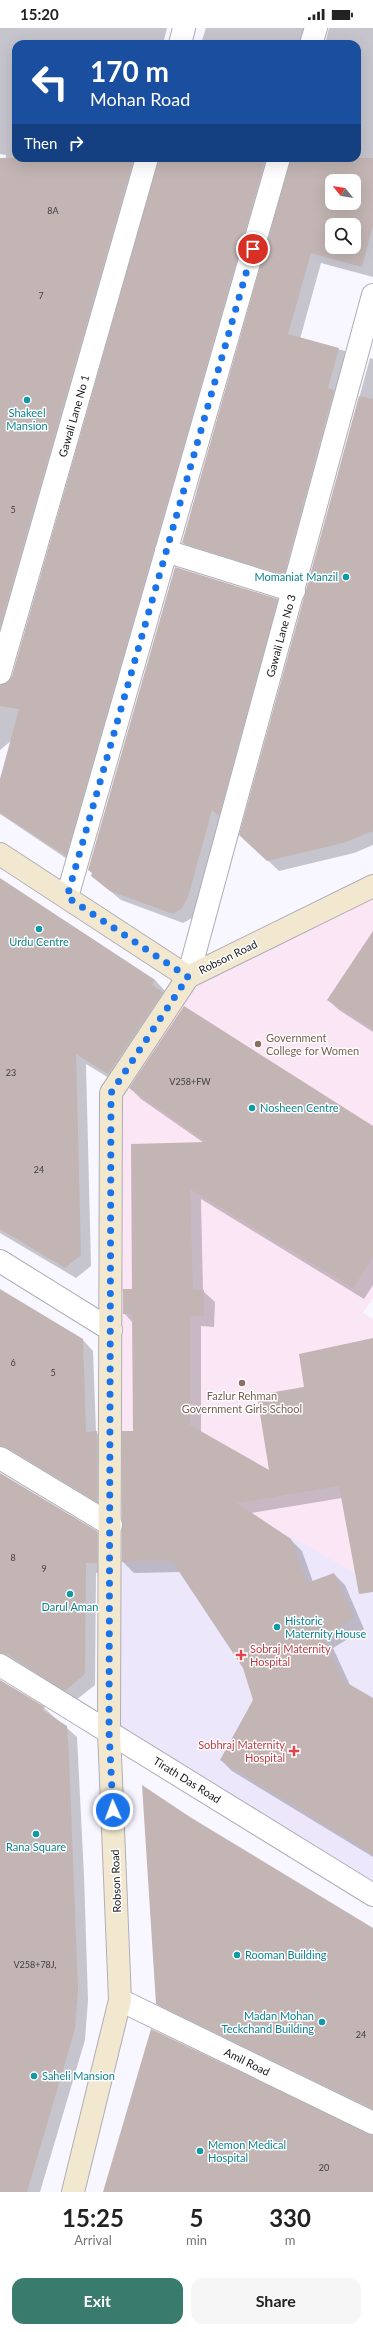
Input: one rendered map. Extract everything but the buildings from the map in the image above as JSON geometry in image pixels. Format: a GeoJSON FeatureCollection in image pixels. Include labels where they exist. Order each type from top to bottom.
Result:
{"type":"FeatureCollection","features":[{"type":"Feature","properties":{"kind":"main road"},"geometry":{"type":"LineString","coordinates":[[0,854],[188,977]]}},
{"type":"Feature","properties":{"kind":"main road","name":"Robson Road"},"geometry":{"type":"LineString","coordinates":[[73,2192],[120,2000],[109,1731],[111,1525],[111,1093],[188,977],[373,886]]}},
{"type":"Feature","properties":{"kind":"street"},"geometry":{"type":"LineString","coordinates":[[181,40],[184,28]]}},
{"type":"Feature","properties":{"kind":"street"},"geometry":{"type":"LineString","coordinates":[[312,40],[316,28]]}},
{"type":"Feature","properties":{"kind":"street","name":"Gawali Lane No 1"},"geometry":{"type":"LineString","coordinates":[[0,674],[146,162]]}},
{"type":"Feature","properties":{"kind":"street"},"geometry":{"type":"LineString","coordinates":[[67,897],[278,162]]}},
{"type":"Feature","properties":{"kind":"street","name":"Gawali Lane No 3"},"geometry":{"type":"LineString","coordinates":[[188,977],[294,592],[364,362],[373,295]]}},
{"type":"Feature","properties":{"kind":"street"},"geometry":{"type":"LineString","coordinates":[[166,551],[294,592]]}},
{"type":"Feature","properties":{"kind":"street"},"geometry":{"type":"LineString","coordinates":[[0,1261],[111,1330]]}},
{"type":"Feature","properties":{"kind":"street"},"geometry":{"type":"LineString","coordinates":[[0,1458],[111,1525]]}},
{"type":"Feature","properties":{"kind":"street","name":"Tirath Das Road"},"geometry":{"type":"LineString","coordinates":[[0,1665],[109,1731],[373,1896]]}},
{"type":"Feature","properties":{"kind":"street","name":"Amil Road"},"geometry":{"type":"LineString","coordinates":[[120,2000],[373,2123]]}},
{"type":"Feature","properties":{"kind":"shaded area","name":"Fazlur Rehman Government Girls School"},"geometry":{"type":"Polygon","coordinates":[[[373,886],[373,1298],[363,1313],[373,1319],[373,1583],[111,1437],[111,1093],[176,995],[373,886]]]}},
{"type":"Feature","properties":{"kind":"shaded area","name":"Sobraj Maternity Hospital"},"geometry":{"type":"Polygon","coordinates":[[[111,1437],[373,1578],[373,1895],[109,1731],[111,1437]]]}},
{"type":"Feature","properties":{"kind":"place","name":"Shakeel Mansion"},"geometry":{"type":"Point","coordinates":[27,400]}},
{"type":"Feature","properties":{"kind":"place","name":"Momaniat Manzil"},"geometry":{"type":"Point","coordinates":[346,577]}},
{"type":"Feature","properties":{"kind":"place","name":"Urdu Centre"},"geometry":{"type":"Point","coordinates":[39,929]}},
{"type":"Feature","properties":{"kind":"place","name":"Government College for Women"},"geometry":{"type":"Point","coordinates":[258,1044]}},
{"type":"Feature","properties":{"kind":"place","name":"Nosheen Centre"},"geometry":{"type":"Point","coordinates":[252,1108]}},
{"type":"Feature","properties":{"kind":"place","name":"Fazlur Rehman Government Girls School"},"geometry":{"type":"Point","coordinates":[242,1383]}},
{"type":"Feature","properties":{"kind":"place","name":"Darul Aman"},"geometry":{"type":"Point","coordinates":[70,1594]}},
{"type":"Feature","properties":{"kind":"place","name":"Historic Maternity House"},"geometry":{"type":"Point","coordinates":[277,1627]}},
{"type":"Feature","properties":{"kind":"place","name":"Sobraj Maternity Hospital"},"geometry":{"type":"Point","coordinates":[241,1655]}},
{"type":"Feature","properties":{"kind":"place","name":"Sobhraj Maternity Hospital"},"geometry":{"type":"Point","coordinates":[294,1751]}},
{"type":"Feature","properties":{"kind":"place","name":"Rana Square"},"geometry":{"type":"Point","coordinates":[36,1834]}},
{"type":"Feature","properties":{"kind":"place","name":"Rooman Building"},"geometry":{"type":"Point","coordinates":[237,1955]}},
{"type":"Feature","properties":{"kind":"place","name":"Madan Mohan Teckchand Building"},"geometry":{"type":"Point","coordinates":[322,2022]}},
{"type":"Feature","properties":{"kind":"place","name":"Saheli Mansion"},"geometry":{"type":"Point","coordinates":[34,2076]}},
{"type":"Feature","properties":{"kind":"place","name":"Memon Medical Hospital"},"geometry":{"type":"Point","coordinates":[200,2151]}},
{"type":"Feature","properties":{"kind":"route"},"geometry":{"type":"LineString","coordinates":[[113,1810],[109,1731],[111,1548],[111,1093],[188,977],[67,897],[253,249]]}}]}
